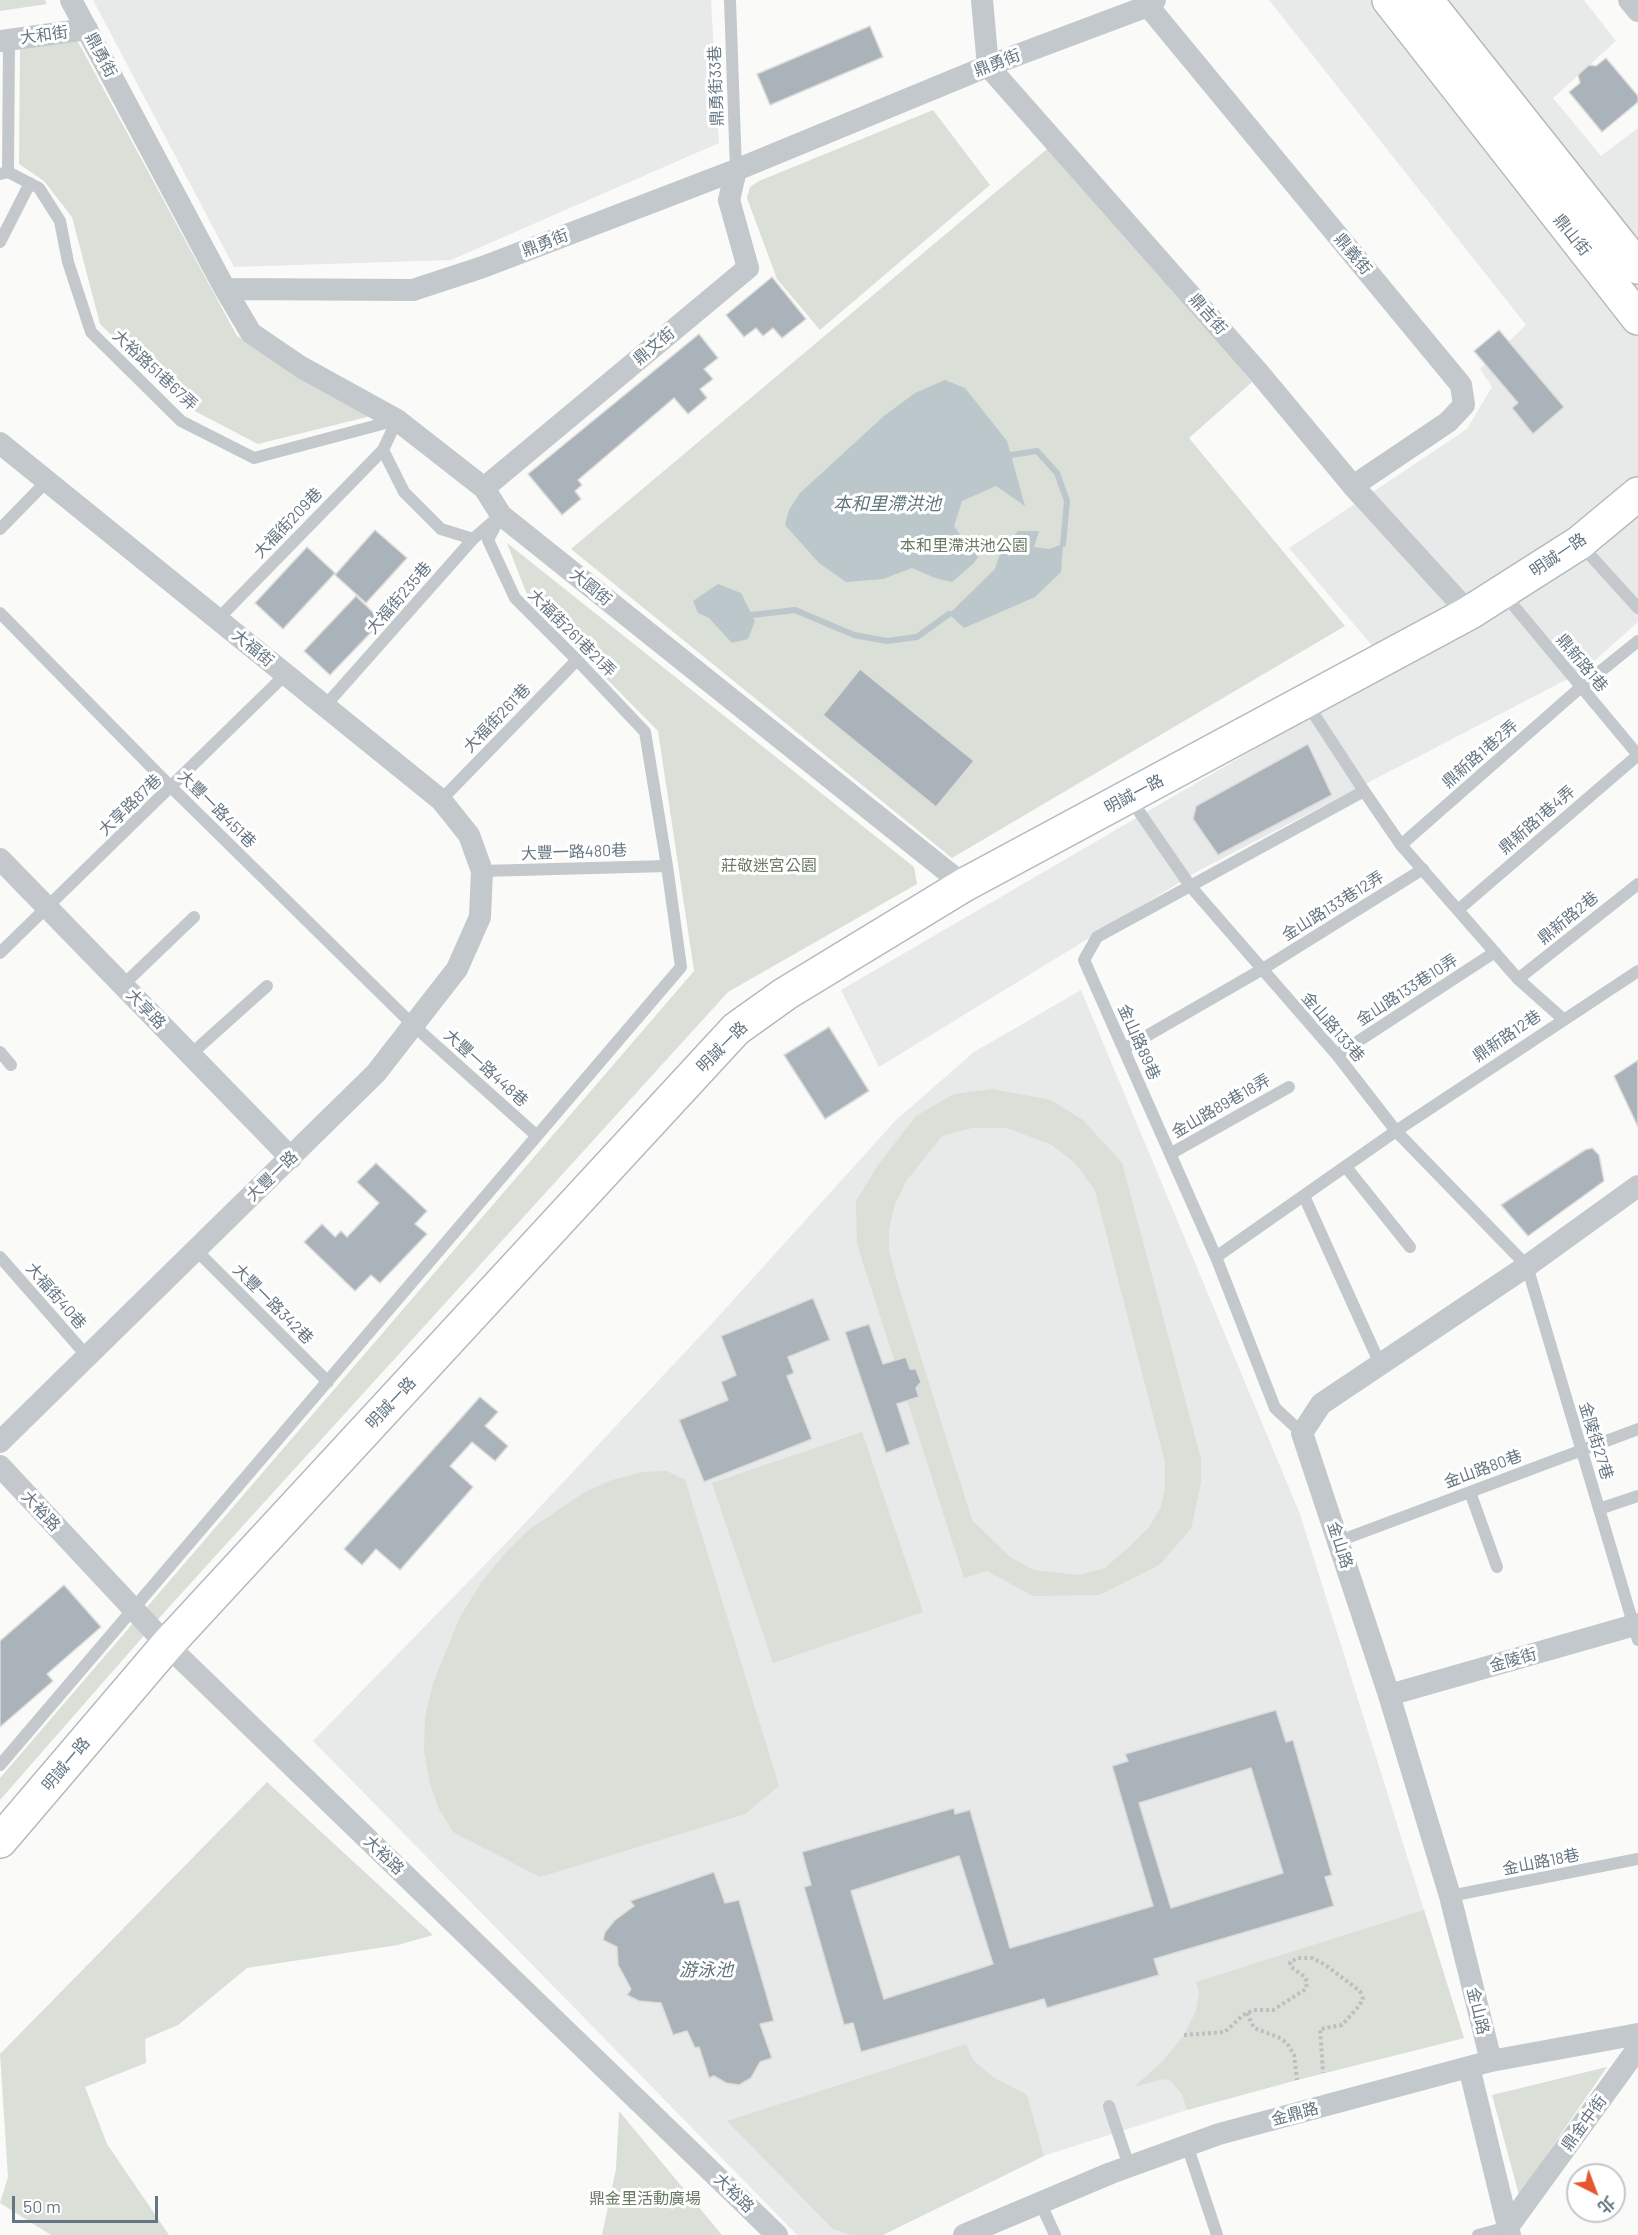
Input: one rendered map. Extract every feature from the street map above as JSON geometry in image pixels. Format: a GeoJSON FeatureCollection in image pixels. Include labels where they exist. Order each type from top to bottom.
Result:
{"type":"FeatureCollection","features":[{"type":"Feature","properties":{"kind":"street","name":"鼎勇街"},"geometry":{"type":"LineString","coordinates":[[71,0],[225,290],[413,290],[483,267],[736,170],[1150,2]]}},
{"type":"Feature","properties":{"kind":"street"},"geometry":{"type":"LineString","coordinates":[[982,0],[988,66]]}},
{"type":"Feature","properties":{"kind":"street","name":"鼎山街"},"geometry":{"type":"LineString","coordinates":[[1389,0],[1638,318]]}},
{"type":"Feature","properties":{"kind":"street","name":"鼎山街"},"geometry":{"type":"LineString","coordinates":[[1426,0],[1638,267]]}},
{"type":"Feature","properties":{"kind":"street"},"geometry":{"type":"LineString","coordinates":[[1629,0],[1638,11]]}},
{"type":"Feature","properties":{"kind":"street","name":"鼎義街"},"geometry":{"type":"LineString","coordinates":[[1150,2],[1461,385],[1464,405],[1448,422],[1353,486]]}},
{"type":"Feature","properties":{"kind":"street","name":"大和街"},"geometry":{"type":"LineString","coordinates":[[5,41],[87,29]]}},
{"type":"Feature","properties":{"kind":"street","name":"鼎吉街"},"geometry":{"type":"LineString","coordinates":[[988,66],[1251,364],[1353,486],[1469,613]]}},
{"type":"Feature","properties":{"kind":"street"},"geometry":{"type":"LineString","coordinates":[[1507,153],[1531,132]]}},
{"type":"Feature","properties":{"kind":"street","name":"鼎文街"},"geometry":{"type":"LineString","coordinates":[[484,488],[748,268],[729,200],[736,170]]}},
{"type":"Feature","properties":{"kind":"street","name":"大園街"},"geometry":{"type":"LineString","coordinates":[[225,290],[251,333],[301,367],[397,420],[484,488],[501,515],[964,885]]}},
{"type":"Feature","properties":{"kind":"street","name":"大福街"},"geometry":{"type":"LineString","coordinates":[[0,443],[441,800],[469,835],[482,871]]}},
{"type":"Feature","properties":{"kind":"street","name":"明誠一路"},"geometry":{"type":"LineString","coordinates":[[0,1841],[167,1645],[736,1029],[784,994],[964,885],[1469,613],[1579,543],[1638,494]]}},
{"type":"Feature","properties":{"kind":"street","name":"大享路"},"geometry":{"type":"LineString","coordinates":[[0,859],[291,1158]]}},
{"type":"Feature","properties":{"kind":"street","name":"大豐一路"},"geometry":{"type":"LineString","coordinates":[[0,1442],[376,1073],[457,969],[480,917],[482,871]]}},
{"type":"Feature","properties":{"kind":"street"},"geometry":{"type":"LineString","coordinates":[[1302,1433],[1321,1404],[1527,1266],[1638,1186]]}},
{"type":"Feature","properties":{"kind":"street","name":"金山路"},"geometry":{"type":"LineString","coordinates":[[1302,1433],[1389,1695],[1450,1896],[1513,2232]]}},
{"type":"Feature","properties":{"kind":"street","name":"大裕路"},"geometry":{"type":"LineString","coordinates":[[0,1466],[167,1645],[777,2235]]}},
{"type":"Feature","properties":{"kind":"street","name":"金陵街"},"geometry":{"type":"LineString","coordinates":[[1389,1695],[1637,1630]]}},
{"type":"Feature","properties":{"kind":"street","name":"金鼎路"},"geometry":{"type":"LineString","coordinates":[[964,2235],[1129,2166],[1218,2134],[1480,2064],[1638,2034]]}},
{"type":"Feature","properties":{"kind":"street","name":"鼎金中街"},"geometry":{"type":"LineString","coordinates":[[1513,2232],[1638,2048]]}},
{"type":"Feature","properties":{"kind":"lane","name":"鼎勇街33巷"},"geometry":{"type":"LineString","coordinates":[[730,0],[736,170]]}},
{"type":"Feature","properties":{"kind":"lane"},"geometry":{"type":"LineString","coordinates":[[4,173],[5,41]]}},
{"type":"Feature","properties":{"kind":"lane","name":"大裕路51巷67弄"},"geometry":{"type":"LineString","coordinates":[[4,173],[39,188],[60,221],[68,261],[91,332],[181,421],[255,458],[397,420]]}},
{"type":"Feature","properties":{"kind":"lane"},"geometry":{"type":"LineString","coordinates":[[0,242],[30,183]]}},
{"type":"Feature","properties":{"kind":"lane"},"geometry":{"type":"LineString","coordinates":[[397,420],[383,450],[404,492],[441,529],[473,539]]}},
{"type":"Feature","properties":{"kind":"lane","name":"大福街209巷"},"geometry":{"type":"LineString","coordinates":[[218,619],[383,450]]}},
{"type":"Feature","properties":{"kind":"lane"},"geometry":{"type":"LineString","coordinates":[[0,529],[47,481]]}},
{"type":"Feature","properties":{"kind":"lane","name":"大福街235巷"},"geometry":{"type":"LineString","coordinates":[[325,706],[473,539],[501,515]]}},
{"type":"Feature","properties":{"kind":"lane","name":"大福街261巷21弄"},"geometry":{"type":"LineString","coordinates":[[501,515],[488,540],[514,598],[578,660],[645,732],[667,866]]}},
{"type":"Feature","properties":{"kind":"lane"},"geometry":{"type":"LineString","coordinates":[[1579,543],[1638,608]]}},
{"type":"Feature","properties":{"kind":"lane","name":"鼎新路1巷"},"geometry":{"type":"LineString","coordinates":[[1502,592],[1638,755]]}},
{"type":"Feature","properties":{"kind":"lane","name":"大豐一路451巷"},"geometry":{"type":"LineString","coordinates":[[0,613],[171,787],[413,1025]]}},
{"type":"Feature","properties":{"kind":"lane","name":"鼎新路1巷2弄"},"geometry":{"type":"LineString","coordinates":[[1401,845],[1581,687],[1638,641]]}},
{"type":"Feature","properties":{"kind":"lane","name":"大福街261'巷"},"geometry":{"type":"LineString","coordinates":[[441,800],[578,660]]}},
{"type":"Feature","properties":{"kind":"lane","name":"大享路87巷"},"geometry":{"type":"LineString","coordinates":[[0,953],[286,674]]}},
{"type":"Feature","properties":{"kind":"lane"},"geometry":{"type":"LineString","coordinates":[[1306,701],[1401,845],[1518,979],[1563,1020]]}},
{"type":"Feature","properties":{"kind":"lane","name":"鼎新路1巷4弄"},"geometry":{"type":"LineString","coordinates":[[1458,910],[1638,755]]}},
{"type":"Feature","properties":{"kind":"lane","name":"金山路89巷"},"geometry":{"type":"LineString","coordinates":[[1302,1433],[1275,1408],[1216,1257],[1084,960],[1097,937],[1364,792]]}},
{"type":"Feature","properties":{"kind":"lane","name":"金山路133巷"},"geometry":{"type":"LineString","coordinates":[[1129,797],[1191,887],[1337,1055],[1396,1131],[1527,1266]]}},
{"type":"Feature","properties":{"kind":"lane"},"geometry":{"type":"LineString","coordinates":[[0,1765],[681,967],[667,866]]}},
{"type":"Feature","properties":{"kind":"lane","name":"大豐一路480巷"},"geometry":{"type":"LineString","coordinates":[[482,871],[667,866]]}},
{"type":"Feature","properties":{"kind":"lane","name":"金山路133巷12弄"},"geometry":{"type":"LineString","coordinates":[[1124,1049],[1261,970],[1423,869]]}},
{"type":"Feature","properties":{"kind":"lane","name":"鼎新路2巷"},"geometry":{"type":"LineString","coordinates":[[1518,979],[1638,884]]}},
{"type":"Feature","properties":{"kind":"lane"},"geometry":{"type":"LineString","coordinates":[[123,985],[194,917]]}},
{"type":"Feature","properties":{"kind":"lane","name":"金山路133巷10弄"},"geometry":{"type":"LineString","coordinates":[[1337,1055],[1495,952]]}},
{"type":"Feature","properties":{"kind":"lane","name":"鼎新路12巷"},"geometry":{"type":"LineString","coordinates":[[1216,1257],[1396,1131],[1638,971]]}},
{"type":"Feature","properties":{"kind":"lane"},"geometry":{"type":"LineString","coordinates":[[190,1055],[267,986]]}},
{"type":"Feature","properties":{"kind":"lane","name":"大豐一路448巷"},"geometry":{"type":"LineString","coordinates":[[413,1025],[537,1136]]}},
{"type":"Feature","properties":{"kind":"lane"},"geometry":{"type":"LineString","coordinates":[[0,1052],[11,1065]]}},
{"type":"Feature","properties":{"kind":"lane","name":"金山路89巷18弄"},"geometry":{"type":"LineString","coordinates":[[1170,1154],[1289,1087]]}},
{"type":"Feature","properties":{"kind":"lane"},"geometry":{"type":"LineString","coordinates":[[1346,1167],[1410,1247]]}},
{"type":"Feature","properties":{"kind":"lane"},"geometry":{"type":"LineString","coordinates":[[1304,1196],[1380,1364]]}},
{"type":"Feature","properties":{"kind":"lane","name":"大豐一路342巷"},"geometry":{"type":"LineString","coordinates":[[195,1249],[328,1382]]}},
{"type":"Feature","properties":{"kind":"lane","name":"大福街40巷"},"geometry":{"type":"LineString","coordinates":[[0,1257],[87,1356]]}},
{"type":"Feature","properties":{"kind":"lane","name":"金陵街27巷"},"geometry":{"type":"LineString","coordinates":[[1527,1266],[1637,1630]]}},
{"type":"Feature","properties":{"kind":"lane","name":"金山路80巷"},"geometry":{"type":"LineString","coordinates":[[1339,1541],[1638,1429]]}},
{"type":"Feature","properties":{"kind":"lane"},"geometry":{"type":"LineString","coordinates":[[1470,1492],[1497,1567]]}},
{"type":"Feature","properties":{"kind":"lane"},"geometry":{"type":"LineString","coordinates":[[1599,1509],[1638,1496]]}},
{"type":"Feature","properties":{"kind":"lane","name":"金山路18巷"},"geometry":{"type":"LineString","coordinates":[[1450,1896],[1638,1859]]}},
{"type":"Feature","properties":{"kind":"lane"},"geometry":{"type":"LineString","coordinates":[[1109,2106],[1129,2166]]}},
{"type":"Feature","properties":{"kind":"lane"},"geometry":{"type":"LineString","coordinates":[[1187,2145],[1217,2235]]}},
{"type":"Feature","properties":{"kind":"lane"},"geometry":{"type":"LineString","coordinates":[[1040,2202],[1055,2235]]}},
{"type":"Feature","properties":{"kind":"lane"},"geometry":{"type":"LineString","coordinates":[[1478,2235],[1513,2232]]}},
{"type":"Feature","properties":{"kind":"path"},"geometry":{"type":"LineString","coordinates":[[1184,2035],[1225,2032],[1247,2013],[1254,2010],[1274,2010],[1306,1989],[1305,1977],[1289,1964],[1304,1957],[1319,1960],[1360,1991],[1363,1999],[1342,2025],[1320,2030],[1323,2073]]}},
{"type":"Feature","properties":{"kind":"path"},"geometry":{"type":"LineString","coordinates":[[1247,2013],[1254,2028],[1287,2043],[1294,2055],[1297,2080]]}},
{"type":"Feature","properties":{"kind":"shaded area"},"geometry":{"type":"Polygon","coordinates":[[[93,0],[711,0],[719,143],[451,260],[234,267],[93,0]]]}},
{"type":"Feature","properties":{"kind":"shaded area"},"geometry":{"type":"Polygon","coordinates":[[[1269,0],[1584,0],[1616,41],[1553,98],[1601,156],[1638,128],[1638,622],[1583,671],[1200,870],[879,1067],[841,990],[1392,669],[1289,548],[1467,429],[1492,387],[1480,369],[1526,325],[1269,0]]]}},
{"type":"Feature","properties":{"kind":"shaded area"},"geometry":{"type":"Polygon","coordinates":[[[1081,990],[1300,1514],[1464,2038],[1187,2110],[1034,2159],[882,2235],[797,2235],[313,1741],[508,1541],[717,1318],[895,1121],[974,1052],[1081,990]]]}},
{"type":"Feature","properties":{"kind":"green space"},"geometry":{"type":"Polygon","coordinates":[[[0,0],[45,0],[47,4],[0,11],[0,0]]]}},
{"type":"Feature","properties":{"kind":"green space"},"geometry":{"type":"Polygon","coordinates":[[[77,40],[237,336],[375,415],[258,444],[187,407],[100,324],[72,217],[44,181],[19,164],[20,45],[77,40]]]}},
{"type":"Feature","properties":{"kind":"green space"},"geometry":{"type":"Polygon","coordinates":[[[933,110],[990,185],[820,330],[777,279],[747,198],[750,187],[759,181],[933,110]]]}},
{"type":"Feature","properties":{"kind":"green space","name":"本和里滯洪池公園"},"geometry":{"type":"Polygon","coordinates":[[[1047,149],[1252,382],[1189,438],[1345,626],[952,858],[571,549],[1047,149]]]}},
{"type":"Feature","properties":{"kind":"green space","name":"莊敬迷宮公園"},"geometry":{"type":"Polygon","coordinates":[[[507,543],[914,867],[917,884],[728,992],[169,1607],[0,1800],[0,1778],[694,971],[658,731],[529,600],[507,543]]]}},
{"type":"Feature","properties":{"kind":"green space"},"geometry":{"type":"Polygon","coordinates":[[[992,1089],[1051,1100],[1083,1120],[1122,1163],[1201,1459],[1201,1483],[1191,1529],[1159,1565],[1099,1595],[1033,1596],[987,1571],[964,1578],[857,1244],[856,1201],[878,1165],[916,1116],[954,1094],[992,1089]],[[972,1128],[942,1136],[907,1180],[895,1204],[889,1229],[889,1250],[972,1520],[1010,1557],[1034,1570],[1079,1575],[1105,1568],[1149,1527],[1161,1507],[1165,1487],[1165,1462],[1095,1190],[1075,1163],[1052,1145],[1007,1128],[972,1128]]]}},
{"type":"Feature","properties":{"kind":"green space"},"geometry":{"type":"Polygon","coordinates":[[[862,1432],[923,1612],[773,1663],[712,1483],[862,1432]]]}},
{"type":"Feature","properties":{"kind":"green space"},"geometry":{"type":"Polygon","coordinates":[[[667,1471],[685,1480],[779,1786],[745,1814],[540,1877],[453,1832],[439,1809],[430,1784],[424,1751],[425,1717],[433,1683],[460,1617],[481,1583],[507,1551],[530,1529],[585,1492],[612,1480],[642,1472],[667,1471]]]}},
{"type":"Feature","properties":{"kind":"green space"},"geometry":{"type":"Polygon","coordinates":[[[267,1782],[433,1935],[398,1945],[247,1968],[178,2025],[145,2039],[146,2063],[85,2087],[107,2144],[169,2235],[51,2235],[0,2203],[8,2177],[0,2054],[267,1782]]]}},
{"type":"Feature","properties":{"kind":"green space"},"geometry":{"type":"Polygon","coordinates":[[[1424,1910],[1464,2038],[1187,2110],[1182,2094],[1171,2081],[1163,2079],[1134,2087],[1163,2061],[1184,2035],[1196,2011],[1199,1993],[1196,1982],[1424,1910]]]}},
{"type":"Feature","properties":{"kind":"green space"},"geometry":{"type":"Polygon","coordinates":[[[966,2044],[973,2060],[993,2077],[1027,2095],[1044,2156],[883,2235],[850,2235],[833,2229],[727,2121],[966,2044]]]}},
{"type":"Feature","properties":{"kind":"green space"},"geometry":{"type":"Polygon","coordinates":[[[1607,2067],[1519,2195],[1492,2095],[1607,2067]]]}},
{"type":"Feature","properties":{"kind":"green space","name":"鼎金里活動廣場"},"geometry":{"type":"Polygon","coordinates":[[[619,2111],[722,2235],[602,2235],[616,2169],[619,2111]]]}},
{"type":"Feature","properties":{"kind":"water","name":"本和里滯洪池"},"geometry":{"type":"Polygon","coordinates":[[[945,380],[965,388],[1007,441],[1025,506],[996,486],[962,501],[954,526],[964,541],[977,535],[985,546],[974,563],[952,582],[935,578],[912,568],[883,579],[846,582],[819,563],[785,525],[789,510],[800,493],[884,416],[915,393],[945,380]]]}},
{"type":"Feature","properties":{"kind":"water"},"geometry":{"type":"Polygon","coordinates":[[[1018,531],[1039,531],[1034,547],[1049,549],[1063,544],[1061,572],[1035,597],[964,628],[949,614],[995,569],[1001,550],[1018,531]]]}},
{"type":"Feature","properties":{"kind":"water"},"geometry":{"type":"Polygon","coordinates":[[[718,584],[741,593],[755,621],[748,639],[732,643],[709,618],[698,613],[693,601],[718,584]]]}},
{"type":"Feature","properties":{"kind":"building"},"geometry":{"type":"Polygon","coordinates":[[[870,26],[883,57],[770,105],[757,74],[870,26]]]}},
{"type":"Feature","properties":{"kind":"building"},"geometry":{"type":"Polygon","coordinates":[[[1606,58],[1638,96],[1638,102],[1602,132],[1569,92],[1580,83],[1578,75],[1589,65],[1596,66],[1606,58]]]}},
{"type":"Feature","properties":{"kind":"building"},"geometry":{"type":"Polygon","coordinates":[[[772,277],[806,319],[782,338],[773,328],[763,336],[756,328],[744,337],[726,315],[772,277]]]}},
{"type":"Feature","properties":{"kind":"building"},"geometry":{"type":"Polygon","coordinates":[[[1499,330],[1564,407],[1533,434],[1512,408],[1518,403],[1474,351],[1499,330]]]}},
{"type":"Feature","properties":{"kind":"building"},"geometry":{"type":"Polygon","coordinates":[[[699,334],[718,358],[704,369],[713,379],[700,389],[707,398],[688,414],[674,398],[578,480],[582,485],[575,491],[581,499],[562,515],[528,474],[699,334]]]}},
{"type":"Feature","properties":{"kind":"building"},"geometry":{"type":"Polygon","coordinates":[[[375,530],[407,558],[366,603],[335,575],[375,530]]]}},
{"type":"Feature","properties":{"kind":"building"},"geometry":{"type":"Polygon","coordinates":[[[307,547],[335,573],[283,629],[255,603],[307,547]]]}},
{"type":"Feature","properties":{"kind":"building"},"geometry":{"type":"Polygon","coordinates":[[[356,596],[382,621],[330,675],[304,651],[356,596]]]}},
{"type":"Feature","properties":{"kind":"building"},"geometry":{"type":"Polygon","coordinates":[[[860,669],[974,761],[936,807],[823,715],[860,669]]]}},
{"type":"Feature","properties":{"kind":"building"},"geometry":{"type":"Polygon","coordinates":[[[1308,744],[1332,795],[1218,855],[1193,819],[1196,806],[1308,744]]]}},
{"type":"Feature","properties":{"kind":"building"},"geometry":{"type":"Polygon","coordinates":[[[829,1027],[869,1091],[825,1119],[784,1055],[829,1027]]]}},
{"type":"Feature","properties":{"kind":"building"},"geometry":{"type":"Polygon","coordinates":[[[1638,1060],[1638,1127],[1614,1076],[1638,1060]]]}},
{"type":"Feature","properties":{"kind":"building"},"geometry":{"type":"Polygon","coordinates":[[[1592,1148],[1599,1155],[1604,1181],[1528,1236],[1501,1205],[1585,1150],[1592,1148]]]}},
{"type":"Feature","properties":{"kind":"building"},"geometry":{"type":"Polygon","coordinates":[[[376,1163],[427,1211],[415,1224],[427,1234],[380,1283],[371,1275],[355,1291],[304,1242],[322,1224],[335,1237],[341,1231],[347,1237],[379,1203],[357,1182],[376,1163]]]}},
{"type":"Feature","properties":{"kind":"building"},"geometry":{"type":"Polygon","coordinates":[[[813,1298],[830,1340],[788,1357],[794,1373],[787,1376],[812,1439],[704,1482],[679,1420],[728,1400],[721,1382],[736,1375],[721,1336],[813,1298]]]}},
{"type":"Feature","properties":{"kind":"building"},"geometry":{"type":"Polygon","coordinates":[[[869,1324],[883,1364],[906,1357],[910,1369],[916,1369],[921,1382],[916,1388],[919,1397],[897,1404],[910,1444],[886,1453],[845,1332],[869,1324]]]}},
{"type":"Feature","properties":{"kind":"building"},"geometry":{"type":"Polygon","coordinates":[[[480,1397],[498,1412],[485,1426],[508,1446],[495,1461],[472,1442],[450,1466],[473,1487],[400,1570],[376,1549],[362,1565],[344,1549],[480,1397]]]}},
{"type":"Feature","properties":{"kind":"building"},"geometry":{"type":"Polygon","coordinates":[[[64,1585],[101,1627],[47,1674],[53,1681],[0,1727],[0,1641],[64,1585]]]}},
{"type":"Feature","properties":{"kind":"building"},"geometry":{"type":"Polygon","coordinates":[[[1276,1710],[1286,1742],[1293,1740],[1332,1875],[1325,1877],[1334,1906],[1154,1959],[1159,1975],[1047,2008],[1044,1999],[861,2052],[853,2023],[844,2025],[804,1887],[811,1885],[802,1852],[954,1808],[955,1814],[970,1810],[1010,1948],[1153,1906],[1112,1766],[1128,1761],[1125,1754],[1276,1710]],[[1251,1768],[1139,1803],[1171,1908],[1283,1873],[1251,1768]],[[959,1856],[851,1891],[884,1999],[993,1964],[959,1856]]]}},
{"type":"Feature","properties":{"kind":"building"},"geometry":{"type":"Polygon","coordinates":[[[714,1872],[725,1903],[739,1900],[774,2021],[760,2024],[772,2058],[760,2062],[751,2078],[739,2085],[726,2083],[714,2076],[709,2078],[699,2047],[695,2048],[687,2031],[673,2035],[661,2003],[639,2001],[627,1995],[631,1989],[618,1965],[617,1947],[603,1940],[605,1932],[615,1920],[634,1906],[630,1901],[714,1872]]]}},
{"type":"Feature","properties":{"kind":"waterway"},"geometry":{"type":"LineString","coordinates":[[1011,455],[1037,451],[1057,473],[1067,501],[1063,544]]}},
{"type":"Feature","properties":{"kind":"waterway"},"geometry":{"type":"LineString","coordinates":[[752,615],[795,610],[854,635],[887,641],[917,637],[949,614]]}},
{"type":"Feature","properties":{"kind":"water label","name":"游泳池"},"geometry":{"type":"Point","coordinates":[706,1970]}}]}
